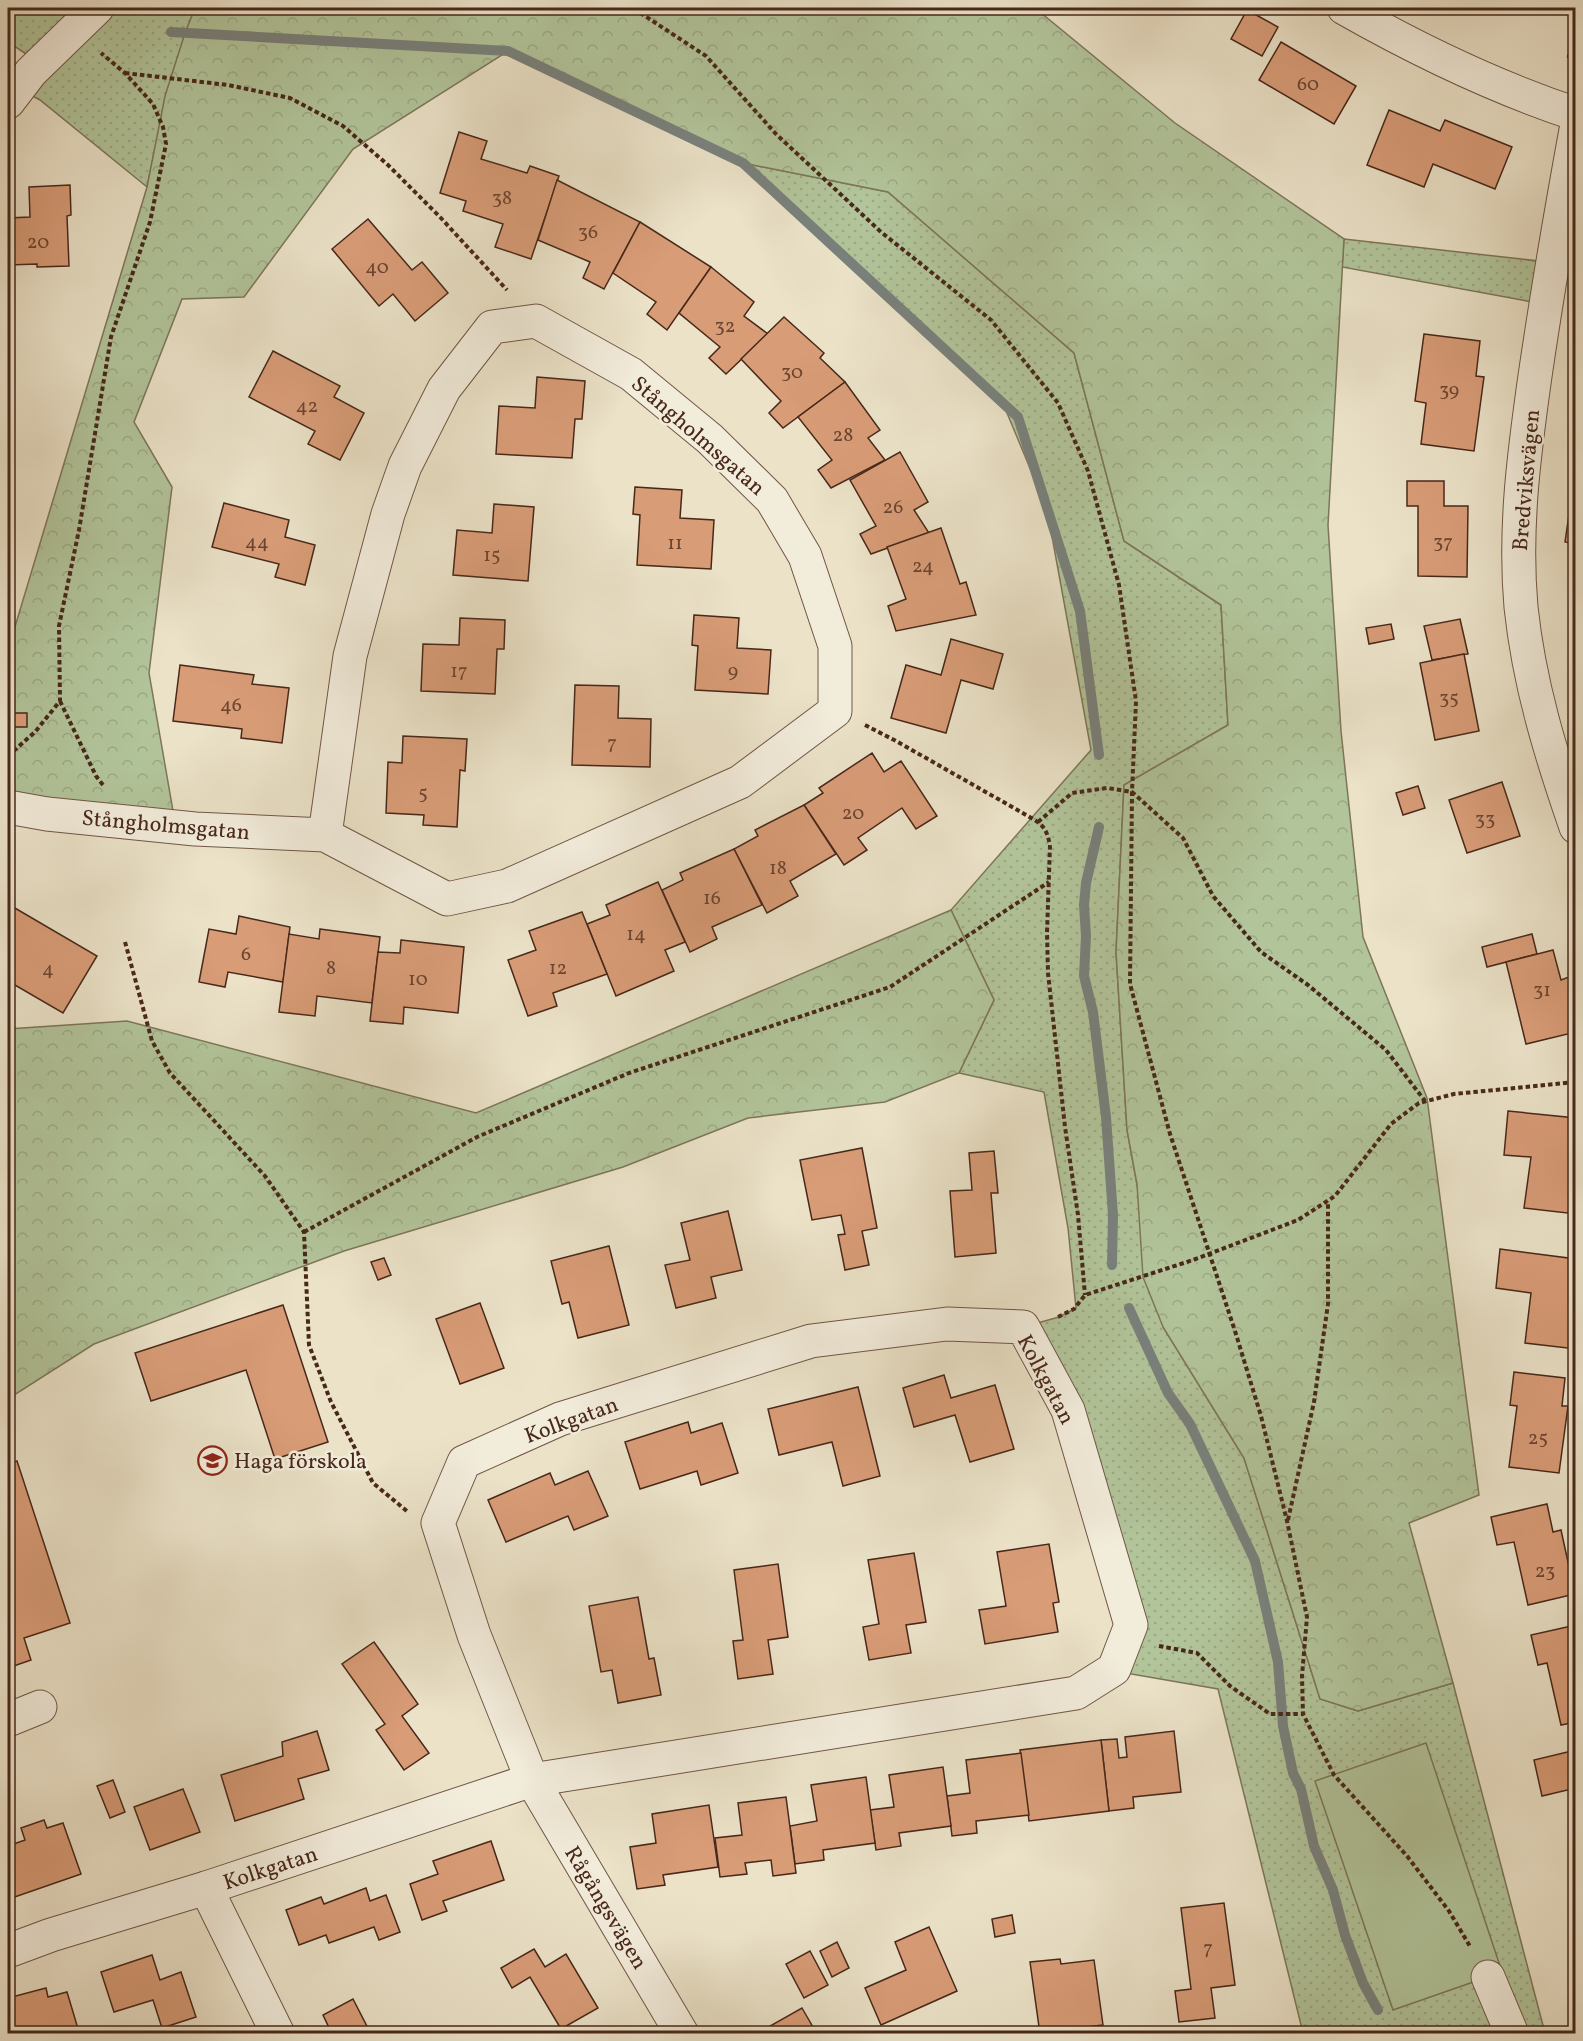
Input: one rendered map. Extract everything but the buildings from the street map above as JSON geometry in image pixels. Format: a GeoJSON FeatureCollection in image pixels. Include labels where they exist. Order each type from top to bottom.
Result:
{"type":"FeatureCollection","features":[{"type":"Feature","properties":{"kind":"street"},"geometry":{"type":"LineString","coordinates":[[1344,8],[1457,68],[1524,97],[1575,114]]}},
{"type":"Feature","properties":{"kind":"street"},"geometry":{"type":"LineString","coordinates":[[8,102],[32,72],[86,18]]}},
{"type":"Feature","properties":{"kind":"street","name":"Bredviksvägen"},"geometry":{"type":"LineString","coordinates":[[1575,130],[1522,470],[1518,560],[1527,655],[1536,701],[1575,827]]}},
{"type":"Feature","properties":{"kind":"street"},"geometry":{"type":"LineString","coordinates":[[325,835],[350,657],[387,514],[405,466],[444,389],[492,327],[536,321]]}},
{"type":"Feature","properties":{"kind":"street","name":"Stångholmsgatan"},"geometry":{"type":"LineString","coordinates":[[8,807],[46,814],[195,829],[325,835],[447,899],[507,886],[740,782],[835,711],[834,646],[805,556],[772,500],[710,439],[632,374],[536,321]]}},
{"type":"Feature","properties":{"kind":"street","name":"Kolkgatan"},"geometry":{"type":"LineString","coordinates":[[8,1951],[51,1935],[206,1888],[532,1780],[1076,1693],[1114,1669],[1131,1625],[1068,1410],[1023,1327],[947,1324],[811,1341],[560,1419],[464,1462],[438,1523]]}},
{"type":"Feature","properties":{"kind":"street"},"geometry":{"type":"LineString","coordinates":[[438,1523],[474,1635],[532,1780]]}},
{"type":"Feature","properties":{"kind":"street"},"geometry":{"type":"LineString","coordinates":[[8,1720],[40,1707]]}},
{"type":"Feature","properties":{"kind":"street","name":"Rågångsvägen"},"geometry":{"type":"LineString","coordinates":[[532,1780],[682,2034]]}},
{"type":"Feature","properties":{"kind":"street"},"geometry":{"type":"LineString","coordinates":[[206,1888],[278,2034]]}},
{"type":"Feature","properties":{"kind":"street"},"geometry":{"type":"LineString","coordinates":[[1488,1977],[1512,2034]]}},
{"type":"Feature","properties":{"kind":"path"},"geometry":{"type":"LineString","coordinates":[[618,8],[642,14],[706,56],[776,134],[872,224],[991,320],[1058,403],[1088,471],[1119,585],[1136,700],[1132,792],[1130,984],[1170,1134],[1261,1416],[1287,1521],[1307,1617],[1302,1676],[1303,1714],[1334,1775],[1407,1856],[1428,1883],[1449,1911],[1488,1977]]}},
{"type":"Feature","properties":{"kind":"path"},"geometry":{"type":"LineString","coordinates":[[86,18],[125,74],[153,104],[163,128],[166,144],[150,222],[111,337],[79,530],[59,626],[60,700],[96,776],[129,822]]}},
{"type":"Feature","properties":{"kind":"path"},"geometry":{"type":"LineString","coordinates":[[1567,56],[1575,57]]}},
{"type":"Feature","properties":{"kind":"path"},"geometry":{"type":"LineString","coordinates":[[125,74],[228,85],[290,98],[343,126],[388,165],[536,321]]}},
{"type":"Feature","properties":{"kind":"path"},"geometry":{"type":"LineString","coordinates":[[8,756],[35,732],[60,700]]}},
{"type":"Feature","properties":{"kind":"path"},"geometry":{"type":"LineString","coordinates":[[835,711],[896,741],[1038,822],[1048,833],[1050,844],[1048,973],[1086,1295]]}},
{"type":"Feature","properties":{"kind":"path"},"geometry":{"type":"LineString","coordinates":[[1038,822],[1072,793],[1107,788],[1132,792],[1182,837],[1213,896],[1261,952],[1308,985],[1386,1050],[1425,1101]]}},
{"type":"Feature","properties":{"kind":"path"},"geometry":{"type":"LineString","coordinates":[[304,1233],[477,1137],[629,1073],[890,987],[1048,882]]}},
{"type":"Feature","properties":{"kind":"path"},"geometry":{"type":"LineString","coordinates":[[125,942],[152,1041],[170,1073],[265,1176],[304,1233],[309,1345],[331,1402],[373,1484],[404,1510],[438,1523]]}},
{"type":"Feature","properties":{"kind":"path"},"geometry":{"type":"LineString","coordinates":[[1023,1327],[1061,1317],[1074,1309],[1086,1295],[1209,1254],[1298,1220],[1335,1196],[1391,1124],[1408,1110],[1425,1101],[1454,1094],[1575,1082]]}},
{"type":"Feature","properties":{"kind":"path"},"geometry":{"type":"LineString","coordinates":[[1287,1521],[1314,1402],[1328,1304],[1328,1201]]}},
{"type":"Feature","properties":{"kind":"path"},"geometry":{"type":"LineString","coordinates":[[1122,1647],[1166,1646],[1197,1653],[1230,1686],[1270,1714],[1303,1714]]}},
{"type":"Feature","properties":{"kind":"green space"},"geometry":{"type":"Polygon","coordinates":[[[8,8],[195,8],[173,74],[147,187],[40,100],[23,91],[43,65],[8,42],[8,8]]]}},
{"type":"Feature","properties":{"kind":"green space"},"geometry":{"type":"Polygon","coordinates":[[[195,8],[1035,8],[1175,123],[1344,239],[1328,525],[1341,731],[1363,937],[1427,1098],[1479,1495],[1409,1523],[1453,1683],[1358,1711],[1320,1699],[1244,1458],[1163,1327],[1143,1277],[1137,1184],[1127,1130],[1116,952],[1124,785],[1228,725],[1221,605],[1124,541],[1074,353],[888,192],[743,163],[508,51],[353,149],[244,297],[182,299],[134,422],[172,487],[149,673],[176,828],[8,805],[8,650],[147,187],[165,96],[195,8]]]}},
{"type":"Feature","properties":{"kind":"green space"},"geometry":{"type":"Polygon","coordinates":[[[743,163],[888,192],[1074,353],[1124,541],[1221,605],[1228,725],[1124,785],[1116,952],[1127,1130],[1163,1327],[1244,1458],[1320,1699],[1358,1711],[1453,1683],[1545,2033],[1303,2033],[1218,1689],[1108,1670],[1131,1619],[1023,1327],[1059,1317],[1076,1308],[1068,1228],[1044,1092],[959,1073],[994,1000],[951,910],[1091,750],[1047,509],[1002,401],[743,163]]]}},
{"type":"Feature","properties":{"kind":"green space"},"geometry":{"type":"Polygon","coordinates":[[[1344,239],[1556,263],[1549,305],[1342,267],[1344,239]]]}},
{"type":"Feature","properties":{"kind":"green space"},"geometry":{"type":"Polygon","coordinates":[[[951,910],[994,1000],[959,1073],[885,1102],[748,1118],[623,1167],[344,1251],[94,1344],[8,1399],[8,1029],[127,1021],[476,1113],[951,910]]]}},
{"type":"Feature","properties":{"kind":"green space"},"geometry":{"type":"Polygon","coordinates":[[[1426,1743],[1502,1972],[1393,2010],[1315,1781],[1426,1743]]]}},
{"type":"Feature","properties":{"kind":"waterway"},"geometry":{"type":"LineString","coordinates":[[171,32],[508,51],[743,163],[1018,417],[1080,611],[1099,755]]}},
{"type":"Feature","properties":{"kind":"waterway"},"geometry":{"type":"LineString","coordinates":[[1099,827],[1086,883],[1084,976],[1093,1012],[1106,1117],[1113,1215],[1112,1265]]}},
{"type":"Feature","properties":{"kind":"waterway"},"geometry":{"type":"LineString","coordinates":[[1129,1308],[1168,1393],[1190,1424],[1255,1561],[1278,1662],[1283,1726],[1293,1773],[1301,1789],[1314,1846],[1333,1890],[1345,1935],[1363,1983],[1378,2010]]}},
{"type":"Feature","properties":{"kind":"place","name":"Haga förskola"},"geometry":{"type":"Point","coordinates":[213,1460]}}]}
